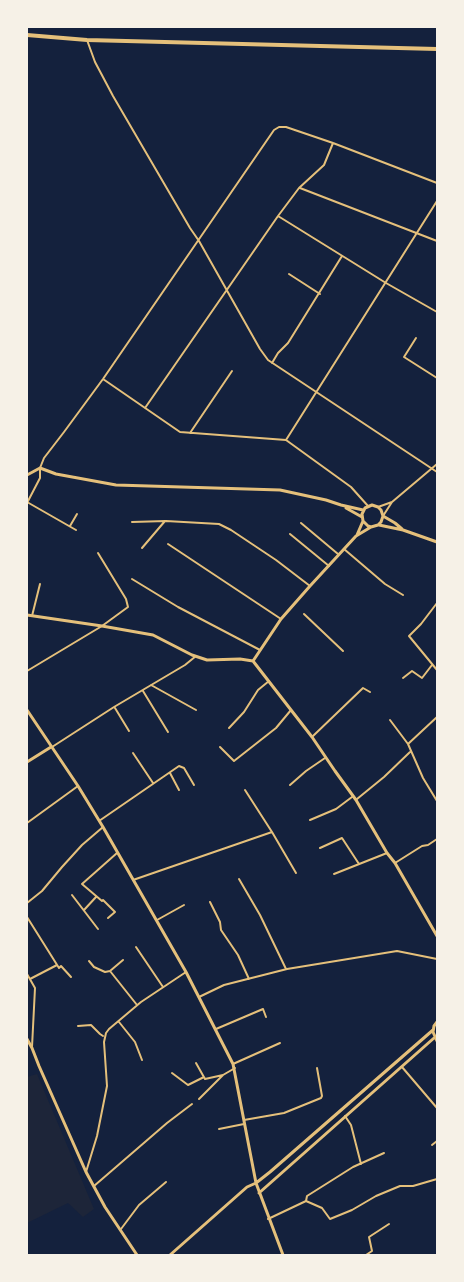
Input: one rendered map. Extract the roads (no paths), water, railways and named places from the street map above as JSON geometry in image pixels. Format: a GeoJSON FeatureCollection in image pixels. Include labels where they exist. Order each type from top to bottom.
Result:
{"type":"FeatureCollection","features":[{"type":"Feature","properties":{"kind":"main road"},"geometry":{"type":"LineString","coordinates":[[27,35],[87,40],[437,50]]}},
{"type":"Feature","properties":{"kind":"street"},"geometry":{"type":"LineString","coordinates":[[87,40],[95,62],[113,96],[268,360],[437,472]]}},
{"type":"Feature","properties":{"kind":"street"},"geometry":{"type":"LineString","coordinates":[[76,530],[27,502],[40,478],[40,468],[44,458],[104,379],[274,130],[286,127],[437,183]]}},
{"type":"Feature","properties":{"kind":"street"},"geometry":{"type":"LineString","coordinates":[[145,408],[278,216],[299,188],[324,165],[333,143]]}},
{"type":"Feature","properties":{"kind":"street"},"geometry":{"type":"LineString","coordinates":[[299,188],[437,241]]}},
{"type":"Feature","properties":{"kind":"street"},"geometry":{"type":"LineString","coordinates":[[286,440],[437,201]]}},
{"type":"Feature","properties":{"kind":"street"},"geometry":{"type":"LineString","coordinates":[[278,216],[437,312]]}},
{"type":"Feature","properties":{"kind":"street"},"geometry":{"type":"LineString","coordinates":[[272,363],[288,343],[342,256]]}},
{"type":"Feature","properties":{"kind":"street"},"geometry":{"type":"LineString","coordinates":[[289,274],[320,294]]}},
{"type":"Feature","properties":{"kind":"street"},"geometry":{"type":"LineString","coordinates":[[416,338],[404,357],[437,378]]}},
{"type":"Feature","properties":{"kind":"street"},"geometry":{"type":"LineString","coordinates":[[190,433],[232,371]]}},
{"type":"Feature","properties":{"kind":"street"},"geometry":{"type":"LineString","coordinates":[[104,379],[180,432],[286,440],[351,487],[368,506]]}},
{"type":"Feature","properties":{"kind":"street"},"geometry":{"type":"LineString","coordinates":[[378,525],[392,502],[437,464]]}},
{"type":"Feature","properties":{"kind":"street"},"geometry":{"type":"LineString","coordinates":[[27,475],[40,468]]}},
{"type":"Feature","properties":{"kind":"street"},"geometry":{"type":"LineString","coordinates":[[40,468],[56,474],[116,485],[280,490],[363,510]]}},
{"type":"Feature","properties":{"kind":"street"},"geometry":{"type":"LineString","coordinates":[[378,507],[392,502]]}},
{"type":"Feature","properties":{"kind":"street"},"geometry":{"type":"LineString","coordinates":[[341,505],[362,519],[365,524],[371,526]]}},
{"type":"Feature","properties":{"kind":"street"},"geometry":{"type":"LineString","coordinates":[[356,536],[363,510],[372,505],[378,507],[383,516],[404,530]]}},
{"type":"Feature","properties":{"kind":"street"},"geometry":{"type":"LineString","coordinates":[[70,526],[77,514]]}},
{"type":"Feature","properties":{"kind":"street"},"geometry":{"type":"LineString","coordinates":[[132,522],[219,524],[276,560],[310,586]]}},
{"type":"Feature","properties":{"kind":"street"},"geometry":{"type":"LineString","coordinates":[[142,548],[165,522]]}},
{"type":"Feature","properties":{"kind":"street"},"geometry":{"type":"LineString","coordinates":[[301,523],[339,555]]}},
{"type":"Feature","properties":{"kind":"street"},"geometry":{"type":"LineString","coordinates":[[253,661],[281,619],[356,536],[371,526],[378,525],[404,530],[437,542]]}},
{"type":"Feature","properties":{"kind":"street"},"geometry":{"type":"LineString","coordinates":[[290,534],[329,566]]}},
{"type":"Feature","properties":{"kind":"street"},"geometry":{"type":"LineString","coordinates":[[168,544],[281,619]]}},
{"type":"Feature","properties":{"kind":"street"},"geometry":{"type":"LineString","coordinates":[[344,549],[385,584],[403,595]]}},
{"type":"Feature","properties":{"kind":"street"},"geometry":{"type":"LineString","coordinates":[[27,671],[102,626],[125,609],[128,603],[98,553]]}},
{"type":"Feature","properties":{"kind":"street"},"geometry":{"type":"LineString","coordinates":[[132,579],[178,607],[260,650]]}},
{"type":"Feature","properties":{"kind":"street"},"geometry":{"type":"LineString","coordinates":[[40,584],[29,615],[153,635],[207,660],[253,661],[312,737],[356,800],[437,936]]}},
{"type":"Feature","properties":{"kind":"street"},"geometry":{"type":"LineString","coordinates":[[437,603],[409,636],[437,670]]}},
{"type":"Feature","properties":{"kind":"street"},"geometry":{"type":"LineString","coordinates":[[304,614],[343,651]]}},
{"type":"Feature","properties":{"kind":"street"},"geometry":{"type":"LineString","coordinates":[[27,762],[114,707],[185,666],[196,656]]}},
{"type":"Feature","properties":{"kind":"street"},"geometry":{"type":"LineString","coordinates":[[403,678],[412,671],[422,678],[432,665]]}},
{"type":"Feature","properties":{"kind":"street"},"geometry":{"type":"LineString","coordinates":[[229,728],[244,712],[258,690],[269,681]]}},
{"type":"Feature","properties":{"kind":"street"},"geometry":{"type":"LineString","coordinates":[[151,685],[196,710]]}},
{"type":"Feature","properties":{"kind":"street"},"geometry":{"type":"LineString","coordinates":[[312,737],[363,688],[370,692]]}},
{"type":"Feature","properties":{"kind":"street"},"geometry":{"type":"LineString","coordinates":[[143,690],[168,732]]}},
{"type":"Feature","properties":{"kind":"street"},"geometry":{"type":"LineString","coordinates":[[114,707],[129,731]]}},
{"type":"Feature","properties":{"kind":"street"},"geometry":{"type":"LineString","coordinates":[[27,710],[103,827],[186,972],[234,1066],[256,1183],[283,1255]]}},
{"type":"Feature","properties":{"kind":"street"},"geometry":{"type":"LineString","coordinates":[[220,747],[234,762],[276,728],[291,710]]}},
{"type":"Feature","properties":{"kind":"street"},"geometry":{"type":"LineString","coordinates":[[408,744],[437,717]]}},
{"type":"Feature","properties":{"kind":"street"},"geometry":{"type":"LineString","coordinates":[[390,720],[408,744],[423,778],[437,801]]}},
{"type":"Feature","properties":{"kind":"street"},"geometry":{"type":"LineString","coordinates":[[356,800],[410,752]]}},
{"type":"Feature","properties":{"kind":"street"},"geometry":{"type":"LineString","coordinates":[[133,753],[154,784]]}},
{"type":"Feature","properties":{"kind":"street"},"geometry":{"type":"LineString","coordinates":[[290,785],[326,757]]}},
{"type":"Feature","properties":{"kind":"street"},"geometry":{"type":"LineString","coordinates":[[99,821],[179,766],[184,768],[194,784]]}},
{"type":"Feature","properties":{"kind":"street"},"geometry":{"type":"LineString","coordinates":[[170,773],[179,790]]}},
{"type":"Feature","properties":{"kind":"street"},"geometry":{"type":"LineString","coordinates":[[27,823],[78,786]]}},
{"type":"Feature","properties":{"kind":"street"},"geometry":{"type":"LineString","coordinates":[[245,790],[296,873]]}},
{"type":"Feature","properties":{"kind":"street"},"geometry":{"type":"LineString","coordinates":[[310,820],[336,809],[353,796]]}},
{"type":"Feature","properties":{"kind":"street"},"geometry":{"type":"LineString","coordinates":[[27,903],[42,891],[77,850],[103,827]]}},
{"type":"Feature","properties":{"kind":"street"},"geometry":{"type":"LineString","coordinates":[[133,880],[272,832]]}},
{"type":"Feature","properties":{"kind":"street"},"geometry":{"type":"LineString","coordinates":[[320,848],[342,838],[359,865]]}},
{"type":"Feature","properties":{"kind":"street"},"geometry":{"type":"LineString","coordinates":[[395,863],[437,839]]}},
{"type":"Feature","properties":{"kind":"street"},"geometry":{"type":"LineString","coordinates":[[108,918],[115,912],[104,900],[96,897],[82,884],[117,853]]}},
{"type":"Feature","properties":{"kind":"street"},"geometry":{"type":"LineString","coordinates":[[334,874],[387,853]]}},
{"type":"Feature","properties":{"kind":"street"},"geometry":{"type":"LineString","coordinates":[[238,879],[260,915],[287,969]]}},
{"type":"Feature","properties":{"kind":"street"},"geometry":{"type":"LineString","coordinates":[[72,896],[98,929]]}},
{"type":"Feature","properties":{"kind":"street"},"geometry":{"type":"LineString","coordinates":[[84,910],[96,897]]}},
{"type":"Feature","properties":{"kind":"street"},"geometry":{"type":"LineString","coordinates":[[210,902],[220,922],[221,930],[238,955],[249,979]]}},
{"type":"Feature","properties":{"kind":"street"},"geometry":{"type":"LineString","coordinates":[[156,920],[184,905]]}},
{"type":"Feature","properties":{"kind":"street"},"geometry":{"type":"LineString","coordinates":[[27,917],[59,968],[61,966],[70,977]]}},
{"type":"Feature","properties":{"kind":"street"},"geometry":{"type":"LineString","coordinates":[[136,947],[163,987]]}},
{"type":"Feature","properties":{"kind":"street"},"geometry":{"type":"LineString","coordinates":[[199,997],[224,985],[287,969],[398,951],[437,959]]}},
{"type":"Feature","properties":{"kind":"street"},"geometry":{"type":"LineString","coordinates":[[89,961],[94,967],[105,972],[110,971],[123,960]]}},
{"type":"Feature","properties":{"kind":"street"},"geometry":{"type":"LineString","coordinates":[[30,979],[57,965]]}},
{"type":"Feature","properties":{"kind":"street"},"geometry":{"type":"LineString","coordinates":[[110,971],[137,1005]]}},
{"type":"Feature","properties":{"kind":"street"},"geometry":{"type":"LineString","coordinates":[[86,1172],[97,1136],[107,1086],[105,1037],[109,1029],[137,1005],[186,972]]}},
{"type":"Feature","properties":{"kind":"street"},"geometry":{"type":"LineString","coordinates":[[27,974],[35,988],[32,1048]]}},
{"type":"Feature","properties":{"kind":"street"},"geometry":{"type":"LineString","coordinates":[[216,1029],[263,1009],[266,1017]]}},
{"type":"Feature","properties":{"kind":"street"},"geometry":{"type":"LineString","coordinates":[[118,1021],[135,1042],[142,1060]]}},
{"type":"Feature","properties":{"kind":"street"},"geometry":{"type":"LineString","coordinates":[[170,1255],[433,1029],[437,1022]]}},
{"type":"Feature","properties":{"kind":"street"},"geometry":{"type":"LineString","coordinates":[[78,1026],[91,1025],[105,1037]]}},
{"type":"Feature","properties":{"kind":"street"},"geometry":{"type":"LineString","coordinates":[[259,1193],[345,1116],[436,1040],[433,1029]]}},
{"type":"Feature","properties":{"kind":"street"},"geometry":{"type":"LineString","coordinates":[[27,1039],[86,1172],[137,1255]]}},
{"type":"Feature","properties":{"kind":"street"},"geometry":{"type":"LineString","coordinates":[[199,1099],[234,1066],[280,1043]]}},
{"type":"Feature","properties":{"kind":"street"},"geometry":{"type":"LineString","coordinates":[[196,1063],[204,1077]]}},
{"type":"Feature","properties":{"kind":"street"},"geometry":{"type":"LineString","coordinates":[[402,1067],[437,1108]]}},
{"type":"Feature","properties":{"kind":"street"},"geometry":{"type":"LineString","coordinates":[[219,1129],[284,1113],[321,1098],[317,1068]]}},
{"type":"Feature","properties":{"kind":"street"},"geometry":{"type":"LineString","coordinates":[[172,1073],[188,1085],[204,1077],[223,1075]]}},
{"type":"Feature","properties":{"kind":"street"},"geometry":{"type":"LineString","coordinates":[[94,1186],[167,1122],[192,1104]]}},
{"type":"Feature","properties":{"kind":"street"},"geometry":{"type":"LineString","coordinates":[[345,1116],[351,1125],[361,1164]]}},
{"type":"Feature","properties":{"kind":"street"},"geometry":{"type":"LineString","coordinates":[[432,1145],[437,1141]]}},
{"type":"Feature","properties":{"kind":"street"},"geometry":{"type":"LineString","coordinates":[[268,1219],[306,1201],[307,1196],[353,1167],[384,1153]]}},
{"type":"Feature","properties":{"kind":"street"},"geometry":{"type":"LineString","coordinates":[[306,1201],[322,1208],[330,1219],[400,1186],[413,1186],[437,1179]]}},
{"type":"Feature","properties":{"kind":"street"},"geometry":{"type":"LineString","coordinates":[[120,1230],[139,1205],[166,1182]]}},
{"type":"Feature","properties":{"kind":"street"},"geometry":{"type":"LineString","coordinates":[[366,1255],[372,1251],[369,1237],[389,1224]]}}]}
